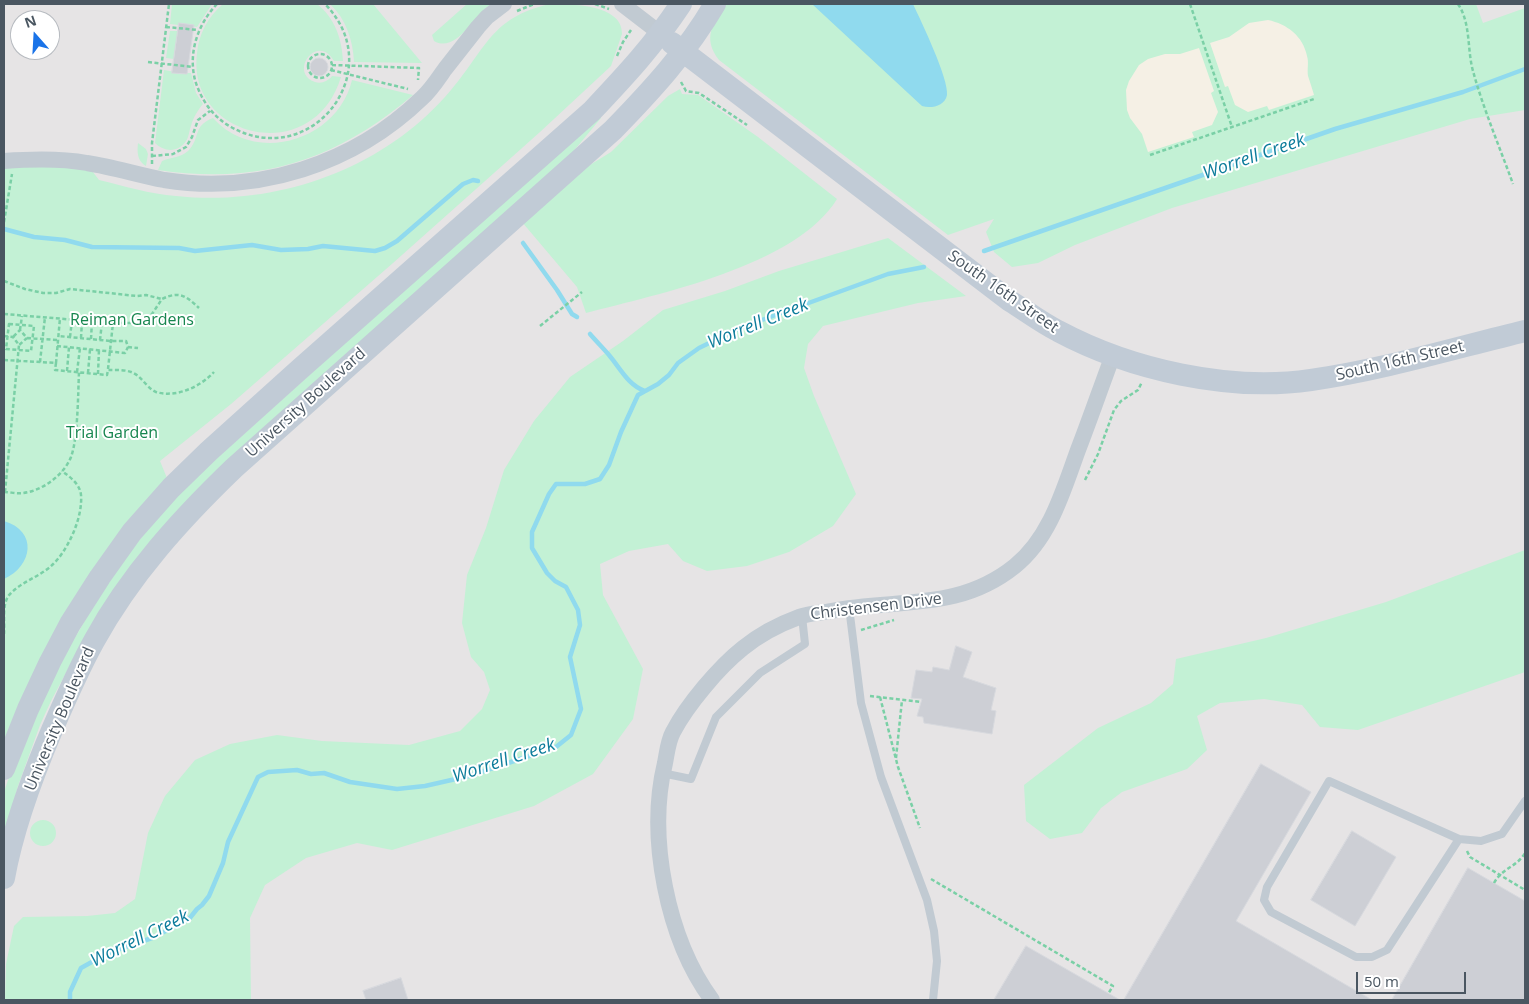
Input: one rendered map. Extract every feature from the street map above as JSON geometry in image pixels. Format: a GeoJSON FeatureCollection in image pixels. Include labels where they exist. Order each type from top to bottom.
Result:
{"type":"FeatureCollection","features":[{"type":"Feature","properties":{"kind":"main road","name":"University Boulevard"},"geometry":{"type":"LineString","coordinates":[[4,770],[28,709],[70,624],[132,532],[171,488],[210,451],[592,111],[631,70],[661,34],[681,4]]}},
{"type":"Feature","properties":{"kind":"main road","name":"University Boulevard"},"geometry":{"type":"LineString","coordinates":[[4,878],[19,820],[37,765],[75,678],[95,640],[123,595],[156,551],[192,509],[234,468],[612,130],[651,91],[683,52],[715,4]]}},
{"type":"Feature","properties":{"kind":"main road","name":"South 16th Street"},"geometry":{"type":"LineString","coordinates":[[661,34],[1010,301],[1058,331],[1113,356],[1200,379],[1255,383],[1310,381],[1368,370],[1525,331]]}},
{"type":"Feature","properties":{"kind":"street"},"geometry":{"type":"LineString","coordinates":[[622,4],[661,34]]}},
{"type":"Feature","properties":{"kind":"street"},"geometry":{"type":"LineString","coordinates":[[8,166],[54,159],[86,163],[197,184],[246,182],[308,168],[341,155],[371,139],[405,113],[424,97],[487,17],[510,8]]}},
{"type":"Feature","properties":{"kind":"street","name":"Christensen Drive"},"geometry":{"type":"LineString","coordinates":[[712,1000],[689,960],[664,889],[658,805],[662,773],[672,734],[696,698],[719,671],[743,647],[776,627],[802,616],[849,607],[896,605],[960,595],[977,589],[1002,576],[1026,557],[1046,529],[1060,500],[1113,356]]}},
{"type":"Feature","properties":{"kind":"lane"},"geometry":{"type":"LineString","coordinates":[[849,607],[861,703],[881,777],[927,900],[934,931],[937,960],[934,997]]}},
{"type":"Feature","properties":{"kind":"lane"},"geometry":{"type":"LineString","coordinates":[[662,773],[691,779],[716,717],[760,673],[805,644],[802,616]]}},
{"type":"Feature","properties":{"kind":"lane"},"geometry":{"type":"LineString","coordinates":[[1459,839],[1386,950],[1372,957],[1356,957],[1271,912],[1264,900],[1267,887],[1329,781],[1459,839],[1480,841],[1502,834],[1525,801]]}},
{"type":"Feature","properties":{"kind":"path"},"geometry":{"type":"LineString","coordinates":[[152,168],[152,143],[169,4]]}},
{"type":"Feature","properties":{"kind":"path"},"geometry":{"type":"LineString","coordinates":[[217,4],[198,30],[193,67],[197,85],[210,110],[226,124],[241,133],[259,138],[277,138],[294,135],[311,128],[325,117],[336,103],[349,74],[347,39],[333,12],[325,4]]}},
{"type":"Feature","properties":{"kind":"path"},"geometry":{"type":"LineString","coordinates":[[510,8],[534,4]]}},
{"type":"Feature","properties":{"kind":"path"},"geometry":{"type":"LineString","coordinates":[[1190,4],[1232,127]]}},
{"type":"Feature","properties":{"kind":"path"},"geometry":{"type":"LineString","coordinates":[[1458,4],[1465,22],[1474,74],[1513,184]]}},
{"type":"Feature","properties":{"kind":"path"},"geometry":{"type":"LineString","coordinates":[[624,41],[635,25]]}},
{"type":"Feature","properties":{"kind":"path"},"geometry":{"type":"LineString","coordinates":[[166,26],[198,30]]}},
{"type":"Feature","properties":{"kind":"path"},"geometry":{"type":"LineString","coordinates":[[321,54],[328,58],[332,65],[331,70],[324,78],[316,78],[309,74],[307,66],[310,58],[321,54]]}},
{"type":"Feature","properties":{"kind":"path"},"geometry":{"type":"LineString","coordinates":[[148,62],[193,67]]}},
{"type":"Feature","properties":{"kind":"path"},"geometry":{"type":"LineString","coordinates":[[332,65],[419,68],[416,86]]}},
{"type":"Feature","properties":{"kind":"path"},"geometry":{"type":"LineString","coordinates":[[331,70],[414,90]]}},
{"type":"Feature","properties":{"kind":"path"},"geometry":{"type":"LineString","coordinates":[[1150,155],[1314,99]]}},
{"type":"Feature","properties":{"kind":"path"},"geometry":{"type":"LineString","coordinates":[[152,156],[180,152],[186,147],[198,120],[210,110]]}},
{"type":"Feature","properties":{"kind":"path"},"geometry":{"type":"LineString","coordinates":[[4,222],[8,166]]}},
{"type":"Feature","properties":{"kind":"path"},"geometry":{"type":"LineString","coordinates":[[4,281],[43,293],[70,289],[126,296],[146,294],[162,299],[179,294],[185,296],[199,308]]}},
{"type":"Feature","properties":{"kind":"path"},"geometry":{"type":"LineString","coordinates":[[540,326],[582,292]]}},
{"type":"Feature","properties":{"kind":"path"},"geometry":{"type":"LineString","coordinates":[[4,314],[113,323],[135,323],[152,314],[162,299]]}},
{"type":"Feature","properties":{"kind":"path"},"geometry":{"type":"LineString","coordinates":[[6,337],[13,337],[20,330],[22,316]]}},
{"type":"Feature","properties":{"kind":"path"},"geometry":{"type":"LineString","coordinates":[[40,362],[45,317]]}},
{"type":"Feature","properties":{"kind":"path"},"geometry":{"type":"LineString","coordinates":[[60,318],[55,370],[107,375],[113,323]]}},
{"type":"Feature","properties":{"kind":"path"},"geometry":{"type":"LineString","coordinates":[[70,337],[72,320]]}},
{"type":"Feature","properties":{"kind":"path"},"geometry":{"type":"LineString","coordinates":[[80,338],[82,320]]}},
{"type":"Feature","properties":{"kind":"path"},"geometry":{"type":"LineString","coordinates":[[91,339],[92,321]]}},
{"type":"Feature","properties":{"kind":"path"},"geometry":{"type":"LineString","coordinates":[[100,340],[102,322]]}},
{"type":"Feature","properties":{"kind":"path"},"geometry":{"type":"LineString","coordinates":[[8,324],[21,325],[34,326],[31,351],[6,349],[8,324]]}},
{"type":"Feature","properties":{"kind":"path"},"geometry":{"type":"LineString","coordinates":[[20,330],[27,338]]}},
{"type":"Feature","properties":{"kind":"path"},"geometry":{"type":"LineString","coordinates":[[13,337],[19,345],[19,350],[4,492],[23,493],[39,488],[51,481],[62,471],[70,458],[74,446],[80,348]]}},
{"type":"Feature","properties":{"kind":"path"},"geometry":{"type":"LineString","coordinates":[[19,345],[27,338],[70,337],[126,341],[128,347],[125,353],[57,346]]}},
{"type":"Feature","properties":{"kind":"path"},"geometry":{"type":"LineString","coordinates":[[68,371],[69,347]]}},
{"type":"Feature","properties":{"kind":"path"},"geometry":{"type":"LineString","coordinates":[[128,347],[138,348]]}},
{"type":"Feature","properties":{"kind":"path"},"geometry":{"type":"LineString","coordinates":[[88,373],[90,348]]}},
{"type":"Feature","properties":{"kind":"path"},"geometry":{"type":"LineString","coordinates":[[98,374],[99,349]]}},
{"type":"Feature","properties":{"kind":"path"},"geometry":{"type":"LineString","coordinates":[[4,360],[56,363]]}},
{"type":"Feature","properties":{"kind":"path"},"geometry":{"type":"LineString","coordinates":[[108,370],[125,370],[136,375],[154,391],[166,394],[180,392],[195,386],[206,380],[214,372]]}},
{"type":"Feature","properties":{"kind":"path"},"geometry":{"type":"LineString","coordinates":[[4,634],[5,603],[10,593],[39,576],[52,566],[64,552],[79,511],[81,493],[76,483],[62,471]]}},
{"type":"Feature","properties":{"kind":"path"},"geometry":{"type":"LineString","coordinates":[[4,595],[7,598]]}},
{"type":"Feature","properties":{"kind":"path"},"geometry":{"type":"LineString","coordinates":[[858,631],[891,621]]}},
{"type":"Feature","properties":{"kind":"path"},"geometry":{"type":"LineString","coordinates":[[866,695],[921,702]]}},
{"type":"Feature","properties":{"kind":"path"},"geometry":{"type":"LineString","coordinates":[[880,697],[896,760],[920,828]]}},
{"type":"Feature","properties":{"kind":"path"},"geometry":{"type":"LineString","coordinates":[[896,760],[902,700]]}},
{"type":"Feature","properties":{"kind":"path"},"geometry":{"type":"LineString","coordinates":[[1459,839],[1470,857],[1525,890]]}},
{"type":"Feature","properties":{"kind":"path"},"geometry":{"type":"LineString","coordinates":[[1494,883],[1499,874],[1521,861],[1525,852]]}},
{"type":"Feature","properties":{"kind":"path"},"geometry":{"type":"LineString","coordinates":[[917,871],[1113,986],[1108,994]]}},
{"type":"Feature","properties":{"kind":"shaded area"},"geometry":{"type":"Polygon","coordinates":[[[4,4],[1525,4],[1525,1000],[4,1000],[4,4]]]}},
{"type":"Feature","properties":{"kind":"green space"},"geometry":{"type":"Polygon","coordinates":[[[172,4],[212,4],[197,27],[170,24],[172,4]]]}},
{"type":"Feature","properties":{"kind":"green space"},"geometry":{"type":"Polygon","coordinates":[[[223,4],[317,4],[329,16],[339,37],[343,61],[334,61],[327,53],[320,51],[308,57],[304,71],[307,77],[318,83],[325,82],[332,76],[341,77],[326,106],[305,124],[280,132],[254,131],[230,122],[211,106],[199,82],[197,53],[205,26],[223,4]]]}},
{"type":"Feature","properties":{"kind":"green space"},"geometry":{"type":"Polygon","coordinates":[[[330,4],[373,4],[422,63],[354,62],[348,30],[336,10],[330,4]]]}},
{"type":"Feature","properties":{"kind":"green space"},"geometry":{"type":"Polygon","coordinates":[[[467,4],[491,4],[457,38],[442,44],[434,41],[432,35],[467,4]]]}},
{"type":"Feature","properties":{"kind":"green space","name":"Reiman Gardens"},"geometry":{"type":"Polygon","coordinates":[[[550,4],[570,4],[594,8],[605,11],[614,17],[620,24],[622,34],[611,66],[393,263],[231,404],[160,461],[171,488],[132,532],[4,769],[4,161],[86,163],[99,180],[147,192],[176,196],[214,198],[252,195],[290,188],[327,177],[362,161],[394,141],[424,118],[451,90],[482,48],[502,26],[530,10],[550,4]]]}},
{"type":"Feature","properties":{"kind":"green space"},"geometry":{"type":"Polygon","coordinates":[[[725,4],[1476,4],[1483,23],[1525,8],[1525,110],[1470,119],[1172,208],[1075,245],[1038,263],[1012,267],[994,252],[986,232],[994,219],[948,235],[719,60],[711,45],[710,38],[713,25],[725,4]]]}},
{"type":"Feature","properties":{"kind":"green space"},"geometry":{"type":"Polygon","coordinates":[[[170,31],[178,31],[174,59],[166,58],[170,31]]]}},
{"type":"Feature","properties":{"kind":"green space"},"geometry":{"type":"Polygon","coordinates":[[[164,70],[191,73],[196,93],[203,104],[194,117],[186,141],[179,148],[171,150],[155,143],[164,70]]]}},
{"type":"Feature","properties":{"kind":"green space"},"geometry":{"type":"Polygon","coordinates":[[[352,80],[413,95],[384,118],[354,137],[325,152],[294,163],[263,170],[229,174],[195,174],[158,170],[162,161],[188,151],[202,125],[213,118],[231,133],[251,141],[272,143],[293,140],[313,131],[330,118],[344,101],[352,80]]]}},
{"type":"Feature","properties":{"kind":"green space"},"geometry":{"type":"Polygon","coordinates":[[[680,89],[682,94],[698,95],[758,137],[837,199],[817,222],[791,242],[759,260],[686,286],[586,313],[577,287],[522,222],[580,171],[611,152],[668,96],[680,89]]]}},
{"type":"Feature","properties":{"kind":"green space"},"geometry":{"type":"Polygon","coordinates":[[[598,115],[601,118],[567,159],[369,334],[84,639],[40,725],[18,786],[4,836],[4,792],[17,753],[40,699],[111,575],[175,496],[598,115]]]}},
{"type":"Feature","properties":{"kind":"green space"},"geometry":{"type":"Polygon","coordinates":[[[138,143],[146,149],[148,154],[146,166],[139,159],[138,143]]]}},
{"type":"Feature","properties":{"kind":"green space"},"geometry":{"type":"Polygon","coordinates":[[[888,238],[966,296],[918,303],[823,326],[808,344],[804,368],[856,494],[833,526],[789,552],[747,566],[707,571],[683,561],[668,544],[629,551],[600,564],[603,595],[643,669],[633,719],[593,774],[534,806],[392,850],[357,843],[306,858],[265,885],[250,918],[251,1000],[5,1000],[6,964],[14,926],[23,917],[87,916],[115,913],[135,899],[148,833],[165,796],[195,760],[230,744],[277,735],[322,741],[409,745],[460,731],[482,709],[490,690],[484,672],[471,657],[462,623],[467,575],[486,528],[504,470],[534,421],[570,377],[623,341],[663,310],[725,291],[779,271],[888,238]]]}},
{"type":"Feature","properties":{"kind":"green space"},"geometry":{"type":"Polygon","coordinates":[[[1525,550],[1525,672],[1358,730],[1320,727],[1302,705],[1264,699],[1220,703],[1197,716],[1207,750],[1187,769],[1122,792],[1101,808],[1082,833],[1050,839],[1026,821],[1024,785],[1098,728],[1151,703],[1173,684],[1176,659],[1266,638],[1386,602],[1525,550]]]}},
{"type":"Feature","properties":{"kind":"green space"},"geometry":{"type":"Polygon","coordinates":[[[43,820],[52,824],[56,833],[52,842],[43,846],[34,842],[30,833],[34,824],[43,820]]]}},
{"type":"Feature","properties":{"kind":"sand"},"geometry":{"type":"Polygon","coordinates":[[[1268,20],[1282,24],[1302,42],[1308,58],[1308,76],[1314,95],[1269,110],[1267,106],[1248,112],[1235,105],[1228,86],[1225,87],[1210,43],[1229,37],[1249,23],[1268,20]]]}},
{"type":"Feature","properties":{"kind":"sand"},"geometry":{"type":"Polygon","coordinates":[[[1199,48],[1214,91],[1211,93],[1218,112],[1212,125],[1192,132],[1194,137],[1148,152],[1142,134],[1130,118],[1127,110],[1126,90],[1129,81],[1139,65],[1148,59],[1165,54],[1180,54],[1199,48]]]}},
{"type":"Feature","properties":{"kind":"water"},"geometry":{"type":"Polygon","coordinates":[[[812,4],[913,4],[944,76],[947,95],[944,102],[937,106],[922,106],[812,4]]]}},
{"type":"Feature","properties":{"kind":"water"},"geometry":{"type":"Polygon","coordinates":[[[4,521],[22,532],[27,540],[28,549],[26,558],[21,566],[4,579],[4,521]]]}},
{"type":"Feature","properties":{"kind":"building"},"geometry":{"type":"Polygon","coordinates":[[[179,23],[194,25],[187,74],[172,73],[179,23]]]}},
{"type":"Feature","properties":{"kind":"building"},"geometry":{"type":"Polygon","coordinates":[[[315,58],[323,58],[328,63],[326,74],[315,76],[310,71],[310,63],[315,58]]]}},
{"type":"Feature","properties":{"kind":"building"},"geometry":{"type":"Polygon","coordinates":[[[956,646],[972,652],[963,677],[996,688],[991,710],[996,711],[992,734],[924,723],[923,717],[917,716],[922,699],[911,698],[916,670],[932,672],[933,667],[949,670],[956,646]]]}},
{"type":"Feature","properties":{"kind":"building"},"geometry":{"type":"Polygon","coordinates":[[[1261,764],[1311,792],[1236,921],[1372,1000],[1124,1000],[1261,764]]]}},
{"type":"Feature","properties":{"kind":"building"},"geometry":{"type":"Polygon","coordinates":[[[1352,831],[1396,857],[1355,926],[1311,900],[1352,831]]]}},
{"type":"Feature","properties":{"kind":"building"},"geometry":{"type":"Polygon","coordinates":[[[1468,868],[1525,901],[1525,1000],[1392,1000],[1468,868]]]}},
{"type":"Feature","properties":{"kind":"building"},"geometry":{"type":"Polygon","coordinates":[[[1026,946],[1120,1000],[994,1000],[1026,946]]]}},
{"type":"Feature","properties":{"kind":"building"},"geometry":{"type":"Polygon","coordinates":[[[401,978],[408,1000],[366,1000],[363,991],[401,978]]]}},
{"type":"Feature","properties":{"kind":"waterway","name":"Worrell Creek"},"geometry":{"type":"LineString","coordinates":[[984,251],[1335,129],[1463,92],[1525,69]]}},
{"type":"Feature","properties":{"kind":"waterway"},"geometry":{"type":"LineString","coordinates":[[4,229],[34,237],[65,240],[92,247],[179,248],[195,251],[252,245],[281,250],[308,249],[323,246],[375,251],[397,241],[463,184],[473,180],[478,181]]}},
{"type":"Feature","properties":{"kind":"waterway"},"geometry":{"type":"LineString","coordinates":[[523,243],[572,314],[577,317]]}},
{"type":"Feature","properties":{"kind":"waterway","name":"Worrell Creek"},"geometry":{"type":"LineString","coordinates":[[70,1000],[70,992],[81,968],[108,953],[152,938],[189,919],[202,905],[209,896],[223,863],[228,842],[258,777],[268,772],[297,770],[311,774],[324,773],[350,782],[397,789],[425,786],[469,776],[556,747],[571,735],[581,709],[570,657],[580,625],[578,610],[566,587],[555,581],[547,573],[532,548],[532,532],[549,494],[556,484],[585,484],[600,479],[609,465],[621,432],[638,395],[658,384],[669,375],[678,363],[699,348],[740,328],[888,274],[924,267]]}},
{"type":"Feature","properties":{"kind":"waterway"},"geometry":{"type":"LineString","coordinates":[[590,334],[625,376],[634,385],[645,391]]}},
{"type":"Feature","properties":{"kind":"park label","name":"Trial Garden"},"geometry":{"type":"Point","coordinates":[112,433]}}]}
